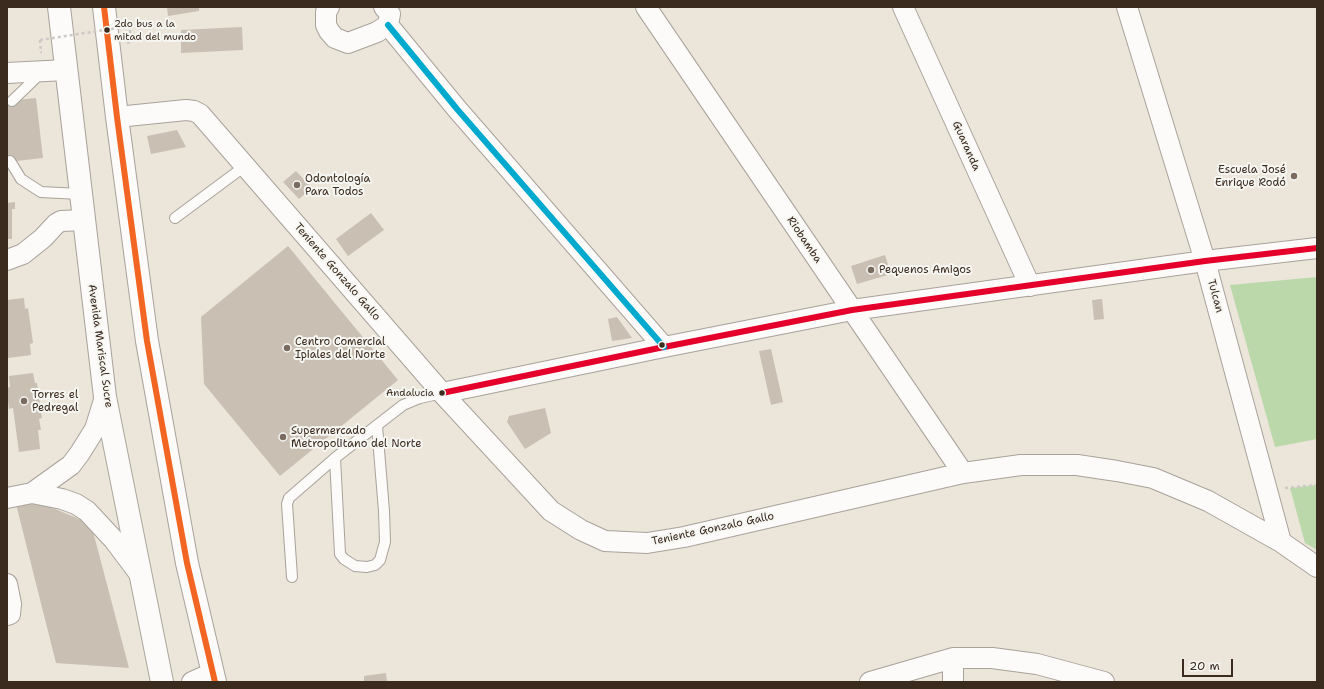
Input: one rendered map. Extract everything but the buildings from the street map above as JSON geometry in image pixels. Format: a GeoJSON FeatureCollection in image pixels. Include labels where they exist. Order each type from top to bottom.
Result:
{"type":"FeatureCollection","features":[{"type":"Feature","properties":{"kind":"main road","name":"Avenida Mariscal Sucre"},"geometry":{"type":"LineString","coordinates":[[59,7],[105,397],[162,682]]}},
{"type":"Feature","properties":{"kind":"main road"},"geometry":{"type":"LineString","coordinates":[[104,7],[147,341],[187,563],[214,677]]}},
{"type":"Feature","properties":{"kind":"street"},"geometry":{"type":"LineString","coordinates":[[328,7],[326,12],[326,25],[329,31],[335,38],[348,43],[378,32],[391,13],[457,109],[664,347]]}},
{"type":"Feature","properties":{"kind":"street","name":"Riobamba"},"geometry":{"type":"LineString","coordinates":[[646,7],[963,473]]}},
{"type":"Feature","properties":{"kind":"street","name":"Guaranda"},"geometry":{"type":"LineString","coordinates":[[903,7],[1030,286]]}},
{"type":"Feature","properties":{"kind":"street","name":"Tulcan"},"geometry":{"type":"LineString","coordinates":[[1127,7],[1205,261],[1281,542]]}},
{"type":"Feature","properties":{"kind":"street"},"geometry":{"type":"LineString","coordinates":[[7,73],[41,62],[66,70]]}},
{"type":"Feature","properties":{"kind":"street","name":"Teniente Gonzalo Gallo"},"geometry":{"type":"LineString","coordinates":[[118,117],[180,110],[194,111],[200,114],[442,393],[551,512],[605,541],[647,543],[684,537],[963,473],[1021,465],[1077,465],[1117,470],[1153,478],[1208,501],[1281,542],[1317,567]]}},
{"type":"Feature","properties":{"kind":"street"},"geometry":{"type":"LineString","coordinates":[[7,260],[23,254],[61,221],[84,220]]}},
{"type":"Feature","properties":{"kind":"street"},"geometry":{"type":"LineString","coordinates":[[442,393],[852,310],[1205,261],[1317,248]]}},
{"type":"Feature","properties":{"kind":"street"},"geometry":{"type":"LineString","coordinates":[[32,493],[71,465],[95,429],[105,397]]}},
{"type":"Feature","properties":{"kind":"street"},"geometry":{"type":"LineString","coordinates":[[7,498],[32,493],[62,499],[76,504],[87,511],[114,540],[141,576]]}},
{"type":"Feature","properties":{"kind":"street"},"geometry":{"type":"LineString","coordinates":[[7,584],[11,604],[10,614],[7,615]]}},
{"type":"Feature","properties":{"kind":"street"},"geometry":{"type":"LineString","coordinates":[[953,658],[953,682]]}},
{"type":"Feature","properties":{"kind":"street"},"geometry":{"type":"LineString","coordinates":[[870,682],[953,658],[992,658],[1037,664],[1104,682]]}},
{"type":"Feature","properties":{"kind":"street"},"geometry":{"type":"LineString","coordinates":[[192,682],[214,677]]}},
{"type":"Feature","properties":{"kind":"lane"},"geometry":{"type":"LineString","coordinates":[[12,101],[41,62]]}},
{"type":"Feature","properties":{"kind":"lane"},"geometry":{"type":"LineString","coordinates":[[10,162],[21,179],[42,192],[80,194]]}},
{"type":"Feature","properties":{"kind":"lane"},"geometry":{"type":"LineString","coordinates":[[175,218],[245,166]]}},
{"type":"Feature","properties":{"kind":"lane"},"geometry":{"type":"LineString","coordinates":[[292,577],[287,504],[289,498],[334,458],[403,405],[420,398],[442,393]]}},
{"type":"Feature","properties":{"kind":"lane"},"geometry":{"type":"LineString","coordinates":[[334,458],[340,554],[344,560],[355,566],[367,567],[375,565],[380,560],[385,542],[377,426]]}},
{"type":"Feature","properties":{"kind":"path"},"geometry":{"type":"LineString","coordinates":[[41,62],[40,40],[130,26],[130,42]]}},
{"type":"Feature","properties":{"kind":"path"},"geometry":{"type":"LineString","coordinates":[[1267,490],[1317,485]]}},
{"type":"Feature","properties":{"kind":"green space"},"geometry":{"type":"Polygon","coordinates":[[[1317,277],[1317,439],[1275,447],[1230,285],[1317,277]]]}},
{"type":"Feature","properties":{"kind":"green space"},"geometry":{"type":"Polygon","coordinates":[[[1317,485],[1317,550],[1305,543],[1290,488],[1317,485]]]}},
{"type":"Feature","properties":{"kind":"transit line"},"geometry":{"type":"LineString","coordinates":[[104,7],[147,341],[187,563],[215,682]]}},
{"type":"Feature","properties":{"kind":"transit line"},"geometry":{"type":"LineString","coordinates":[[388,25],[457,109],[664,347]]}},
{"type":"Feature","properties":{"kind":"transit line"},"geometry":{"type":"LineString","coordinates":[[442,393],[852,310],[1205,261],[1317,248]]}},
{"type":"Feature","properties":{"kind":"place","name":"2do bus a la mitad del mundo"},"geometry":{"type":"Point","coordinates":[107,30]}},
{"type":"Feature","properties":{"kind":"place","name":"Escuela José Enrique Rodó"},"geometry":{"type":"Point","coordinates":[1294,176]}},
{"type":"Feature","properties":{"kind":"place","name":"Odontología Para Todos"},"geometry":{"type":"Point","coordinates":[297,185]}},
{"type":"Feature","properties":{"kind":"place","name":"Pequenos Amigos"},"geometry":{"type":"Point","coordinates":[871,270]}},
{"type":"Feature","properties":{"kind":"place","name":"Centro Comercial Ipiales del Norte"},"geometry":{"type":"Point","coordinates":[287,348]}},
{"type":"Feature","properties":{"kind":"place","name":"Andalucia"},"geometry":{"type":"Point","coordinates":[442,393]}},
{"type":"Feature","properties":{"kind":"place","name":"Torres el Pedregal"},"geometry":{"type":"Point","coordinates":[24,401]}},
{"type":"Feature","properties":{"kind":"place","name":"Supermercado Metropolitano del Norte"},"geometry":{"type":"Point","coordinates":[283,437]}}]}
